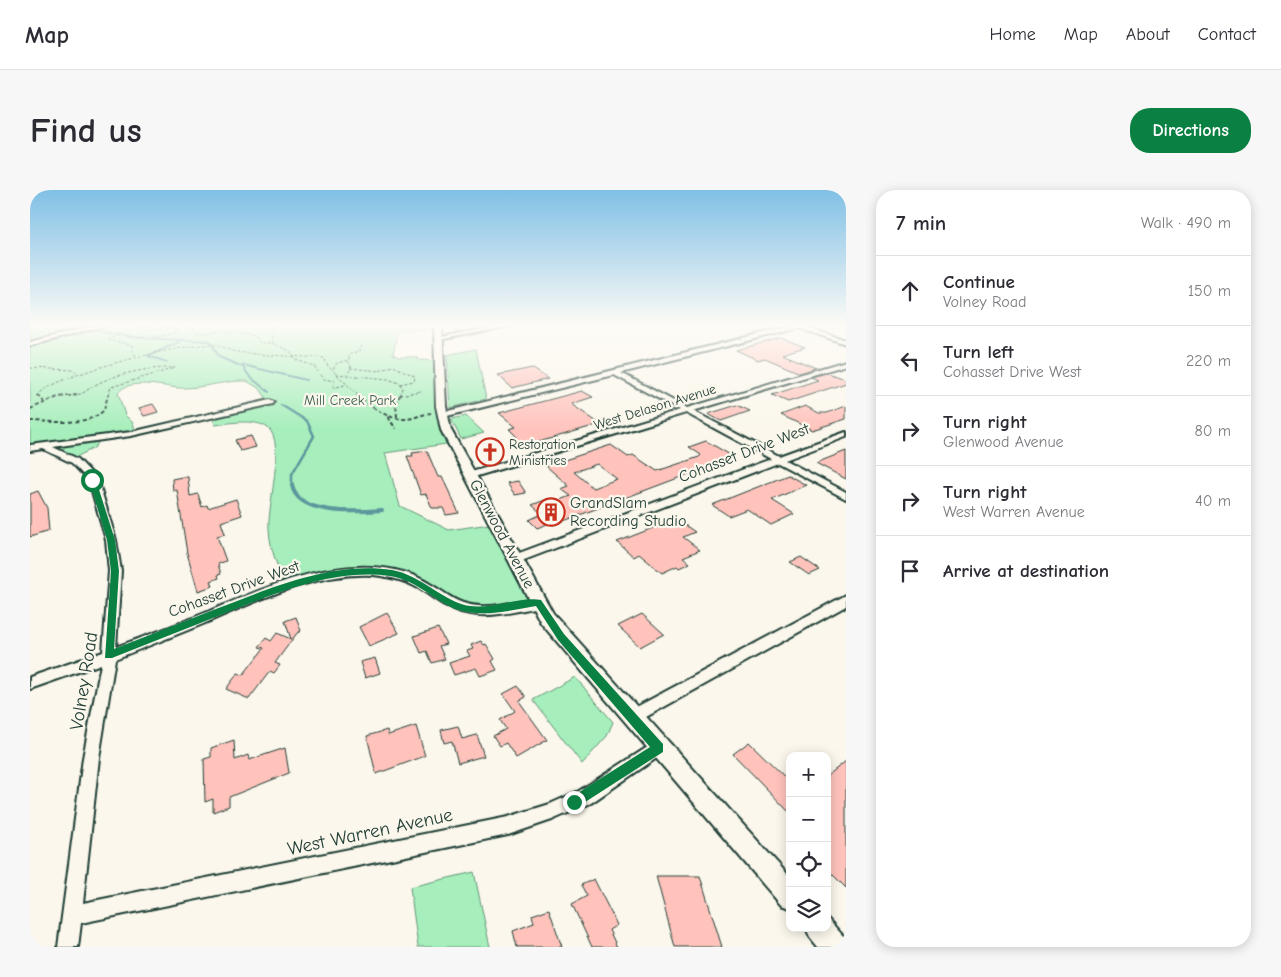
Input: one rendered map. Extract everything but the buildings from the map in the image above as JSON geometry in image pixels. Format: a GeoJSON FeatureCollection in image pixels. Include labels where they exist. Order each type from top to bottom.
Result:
{"type":"FeatureCollection","features":[{"type":"Feature","properties":{"kind":"main road","name":"Glenwood Avenue"},"geometry":{"type":"LineString","coordinates":[[438,360],[437,414],[538,602],[561,637],[786,891]]}},
{"type":"Feature","properties":{"kind":"main road"},"geometry":{"type":"LineString","coordinates":[[823,932],[836,947]]}},
{"type":"Feature","properties":{"kind":"street"},"geometry":{"type":"LineString","coordinates":[[437,414],[661,360]]}},
{"type":"Feature","properties":{"kind":"street","name":"West Delason Avenue"},"geometry":{"type":"LineString","coordinates":[[471,475],[846,362]]}},
{"type":"Feature","properties":{"kind":"street"},"geometry":{"type":"LineString","coordinates":[[614,372],[846,496]]}},
{"type":"Feature","properties":{"kind":"street"},"geometry":{"type":"LineString","coordinates":[[30,448],[47,448],[131,434],[270,402]]}},
{"type":"Feature","properties":{"kind":"street","name":"Cohasset Drive West"},"geometry":{"type":"LineString","coordinates":[[515,559],[846,434]]}},
{"type":"Feature","properties":{"kind":"street","name":"Volney Road"},"geometry":{"type":"LineString","coordinates":[[47,448],[72,459],[86,471],[92,480],[100,500],[111,540],[115,571],[109,655],[91,758],[68,947]]}},
{"type":"Feature","properties":{"kind":"street","name":"Cohasset Drive West"},"geometry":{"type":"LineString","coordinates":[[30,683],[109,655],[248,601],[313,579],[338,574],[377,571],[399,575],[421,584],[459,607],[469,610],[494,610],[538,602]]}},
{"type":"Feature","properties":{"kind":"street"},"geometry":{"type":"LineString","coordinates":[[632,717],[846,600]]}},
{"type":"Feature","properties":{"kind":"street","name":"West Warren Avenue"},"geometry":{"type":"LineString","coordinates":[[73,915],[508,826],[552,812],[585,797],[659,748]]}},
{"type":"Feature","properties":{"kind":"path"},"geometry":{"type":"LineString","coordinates":[[44,402],[37,396],[39,393],[74,374],[125,360]]}},
{"type":"Feature","properties":{"kind":"path"},"geometry":{"type":"LineString","coordinates":[[297,360],[314,366],[323,379],[335,381],[332,388],[345,385]]}},
{"type":"Feature","properties":{"kind":"path"},"geometry":{"type":"LineString","coordinates":[[325,360],[326,364],[333,369],[345,385],[388,417],[396,430]]}},
{"type":"Feature","properties":{"kind":"path"},"geometry":{"type":"LineString","coordinates":[[333,369],[338,363],[348,361],[349,372]]}},
{"type":"Feature","properties":{"kind":"path"},"geometry":{"type":"LineString","coordinates":[[336,374],[349,372],[359,378],[379,377],[400,384],[414,382],[415,376],[394,366],[379,371],[350,368]]}},
{"type":"Feature","properties":{"kind":"path"},"geometry":{"type":"LineString","coordinates":[[30,368],[73,370],[76,372],[74,374]]}},
{"type":"Feature","properties":{"kind":"path"},"geometry":{"type":"LineString","coordinates":[[30,409],[58,397],[84,394],[97,384],[122,376],[157,368],[175,368],[111,387],[104,411],[100,414],[80,421],[30,421]]}},
{"type":"Feature","properties":{"kind":"path"},"geometry":{"type":"LineString","coordinates":[[397,418],[396,407],[403,388],[400,384]]}},
{"type":"Feature","properties":{"kind":"path"},"geometry":{"type":"LineString","coordinates":[[400,395],[421,391]]}},
{"type":"Feature","properties":{"kind":"path"},"geometry":{"type":"LineString","coordinates":[[388,417],[409,418],[437,414]]}},
{"type":"Feature","properties":{"kind":"green space","name":"Mill Creek Park"},"geometry":{"type":"Polygon","coordinates":[[[30,360],[439,361],[443,415],[453,443],[385,453],[400,506],[449,530],[496,523],[538,602],[469,610],[421,584],[360,571],[286,587],[277,566],[269,529],[276,460],[273,435],[268,428],[256,423],[242,422],[215,425],[212,415],[269,402],[260,389],[247,381],[187,388],[146,384],[129,386],[123,388],[118,393],[125,415],[133,423],[136,433],[101,439],[94,448],[72,459],[47,448],[30,448],[30,360]]]}},
{"type":"Feature","properties":{"kind":"green space"},"geometry":{"type":"Polygon","coordinates":[[[447,360],[478,360],[486,399],[450,408],[447,360]]]}},
{"type":"Feature","properties":{"kind":"green space"},"geometry":{"type":"Polygon","coordinates":[[[466,416],[484,433],[461,439],[451,419],[466,416]]]}},
{"type":"Feature","properties":{"kind":"green space"},"geometry":{"type":"Polygon","coordinates":[[[575,677],[613,722],[607,736],[582,764],[533,700],[575,677]]]}},
{"type":"Feature","properties":{"kind":"green space"},"geometry":{"type":"Polygon","coordinates":[[[474,872],[490,947],[418,947],[410,887],[474,872]]]}},
{"type":"Feature","properties":{"kind":"waterway"},"geometry":{"type":"LineString","coordinates":[[162,360],[167,362]]}},
{"type":"Feature","properties":{"kind":"waterway"},"geometry":{"type":"LineString","coordinates":[[227,360],[243,367],[250,377],[269,392]]}},
{"type":"Feature","properties":{"kind":"waterway"},"geometry":{"type":"LineString","coordinates":[[243,365],[306,380]]}},
{"type":"Feature","properties":{"kind":"waterway"},"geometry":{"type":"LineString","coordinates":[[281,405],[307,421],[314,436],[292,474],[292,485]]}},
{"type":"Feature","properties":{"kind":"waterway"},"geometry":{"type":"LineString","coordinates":[[292,485],[296,495],[305,502],[317,507],[345,511],[382,510]]}},
{"type":"Feature","properties":{"kind":"place","name":"Restoration Ministries"},"geometry":{"type":"Point","coordinates":[490,452]}},
{"type":"Feature","properties":{"kind":"place","name":"GrandSlam Recording Studio"},"geometry":{"type":"Point","coordinates":[551,512]}},
{"type":"Feature","properties":{"kind":"route"},"geometry":{"type":"LineString","coordinates":[[92,480],[100,500],[111,540],[115,571],[109,655],[248,601],[313,579],[360,571],[377,571],[406,577],[451,603],[469,610],[494,610],[538,602],[561,637],[659,748],[585,797],[574,802]]}}]}
